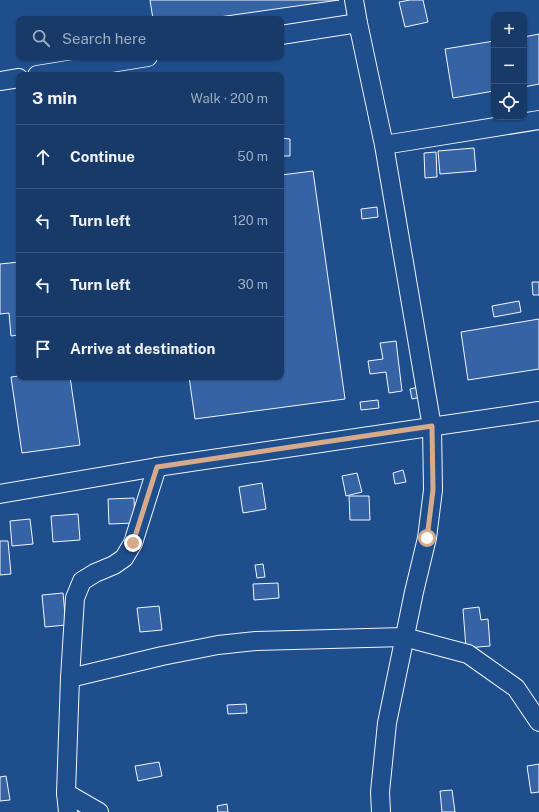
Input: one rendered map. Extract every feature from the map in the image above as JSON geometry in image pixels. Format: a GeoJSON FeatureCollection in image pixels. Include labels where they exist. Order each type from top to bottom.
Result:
{"type":"FeatureCollection","features":[{"type":"Feature","properties":{"kind":"street"},"geometry":{"type":"LineString","coordinates":[[354,0],[384,144],[432,426],[433,490],[427,538],[404,637],[387,723],[380,792],[381,812]]}},
{"type":"Feature","properties":{"kind":"street"},"geometry":{"type":"LineString","coordinates":[[284,35],[358,23]]}},
{"type":"Feature","properties":{"kind":"street"},"geometry":{"type":"LineString","coordinates":[[56,72],[130,60]]}},
{"type":"Feature","properties":{"kind":"street"},"geometry":{"type":"LineString","coordinates":[[0,81],[16,78]]}},
{"type":"Feature","properties":{"kind":"street"},"geometry":{"type":"LineString","coordinates":[[384,144],[539,120]]}},
{"type":"Feature","properties":{"kind":"street"},"geometry":{"type":"LineString","coordinates":[[0,494],[157,467],[539,411]]}},
{"type":"Feature","properties":{"kind":"street"},"geometry":{"type":"LineString","coordinates":[[68,812],[66,793],[74,598],[82,582],[95,573],[114,565],[124,558],[133,543],[157,467]]}},
{"type":"Feature","properties":{"kind":"street"},"geometry":{"type":"LineString","coordinates":[[70,678],[162,656],[218,645],[256,641],[404,637],[468,654],[516,688],[539,722]]}},
{"type":"Feature","properties":{"kind":"street"},"geometry":{"type":"LineString","coordinates":[[66,793],[99,812]]}},
{"type":"Feature","properties":{"kind":"building"},"geometry":{"type":"Polygon","coordinates":[[[150,0],[339,0],[226,16],[153,16],[150,0]]]}},
{"type":"Feature","properties":{"kind":"building"},"geometry":{"type":"Polygon","coordinates":[[[423,0],[428,22],[405,27],[399,2],[423,0]]]}},
{"type":"Feature","properties":{"kind":"building"},"geometry":{"type":"Polygon","coordinates":[[[539,34],[539,84],[527,86],[527,48],[527,36],[539,34]]]}},
{"type":"Feature","properties":{"kind":"building"},"geometry":{"type":"Polygon","coordinates":[[[491,41],[491,92],[453,98],[445,49],[491,41]]]}},
{"type":"Feature","properties":{"kind":"building"},"geometry":{"type":"Polygon","coordinates":[[[284,138],[290,139],[290,156],[284,156],[284,138]]]}},
{"type":"Feature","properties":{"kind":"building"},"geometry":{"type":"Polygon","coordinates":[[[474,148],[476,171],[440,174],[438,151],[474,148]]]}},
{"type":"Feature","properties":{"kind":"building"},"geometry":{"type":"Polygon","coordinates":[[[436,152],[437,177],[425,178],[424,153],[436,152]]]}},
{"type":"Feature","properties":{"kind":"building"},"geometry":{"type":"Polygon","coordinates":[[[313,171],[345,399],[195,419],[189,380],[284,380],[284,175],[313,171]]]}},
{"type":"Feature","properties":{"kind":"building"},"geometry":{"type":"Polygon","coordinates":[[[377,207],[378,217],[362,219],[361,209],[377,207]]]}},
{"type":"Feature","properties":{"kind":"building"},"geometry":{"type":"Polygon","coordinates":[[[16,262],[16,335],[11,336],[9,313],[0,314],[0,264],[16,262]]]}},
{"type":"Feature","properties":{"kind":"building"},"geometry":{"type":"Polygon","coordinates":[[[532,282],[539,282],[539,295],[533,295],[532,282]]]}},
{"type":"Feature","properties":{"kind":"building"},"geometry":{"type":"Polygon","coordinates":[[[519,301],[521,312],[494,317],[492,306],[519,301]]]}},
{"type":"Feature","properties":{"kind":"building"},"geometry":{"type":"Polygon","coordinates":[[[539,319],[539,369],[468,380],[461,332],[539,319]]]}},
{"type":"Feature","properties":{"kind":"building"},"geometry":{"type":"Polygon","coordinates":[[[396,341],[402,391],[389,393],[386,372],[370,374],[368,361],[383,359],[380,343],[396,341]]]}},
{"type":"Feature","properties":{"kind":"building"},"geometry":{"type":"Polygon","coordinates":[[[16,376],[16,380],[70,380],[80,445],[22,453],[11,377],[16,376]]]}},
{"type":"Feature","properties":{"kind":"building"},"geometry":{"type":"Polygon","coordinates":[[[419,387],[421,397],[412,399],[410,389],[419,387]]]}},
{"type":"Feature","properties":{"kind":"building"},"geometry":{"type":"Polygon","coordinates":[[[378,400],[379,408],[361,410],[360,402],[378,400]]]}},
{"type":"Feature","properties":{"kind":"building"},"geometry":{"type":"Polygon","coordinates":[[[403,470],[406,482],[395,484],[393,473],[403,470]]]}},
{"type":"Feature","properties":{"kind":"building"},"geometry":{"type":"Polygon","coordinates":[[[357,473],[362,492],[346,496],[342,476],[357,473]]]}},
{"type":"Feature","properties":{"kind":"building"},"geometry":{"type":"Polygon","coordinates":[[[262,483],[266,509],[243,513],[239,487],[262,483]]]}},
{"type":"Feature","properties":{"kind":"building"},"geometry":{"type":"Polygon","coordinates":[[[349,496],[369,496],[370,520],[350,520],[349,496]]]}},
{"type":"Feature","properties":{"kind":"building"},"geometry":{"type":"Polygon","coordinates":[[[134,498],[135,523],[109,524],[108,499],[134,498]]]}},
{"type":"Feature","properties":{"kind":"building"},"geometry":{"type":"Polygon","coordinates":[[[78,514],[80,540],[53,542],[51,516],[78,514]]]}},
{"type":"Feature","properties":{"kind":"building"},"geometry":{"type":"Polygon","coordinates":[[[30,519],[33,544],[12,546],[10,521],[30,519]]]}},
{"type":"Feature","properties":{"kind":"building"},"geometry":{"type":"Polygon","coordinates":[[[0,541],[8,541],[11,574],[0,575],[0,541]]]}},
{"type":"Feature","properties":{"kind":"building"},"geometry":{"type":"Polygon","coordinates":[[[263,564],[265,577],[257,578],[255,565],[263,564]]]}},
{"type":"Feature","properties":{"kind":"building"},"geometry":{"type":"Polygon","coordinates":[[[278,583],[279,598],[254,600],[253,584],[278,583]]]}},
{"type":"Feature","properties":{"kind":"building"},"geometry":{"type":"Polygon","coordinates":[[[63,593],[66,625],[45,627],[42,595],[63,593]]]}},
{"type":"Feature","properties":{"kind":"building"},"geometry":{"type":"Polygon","coordinates":[[[159,606],[162,630],[140,632],[137,608],[159,606]]]}},
{"type":"Feature","properties":{"kind":"building"},"geometry":{"type":"Polygon","coordinates":[[[479,607],[481,620],[488,619],[490,646],[466,648],[463,609],[479,607]]]}},
{"type":"Feature","properties":{"kind":"building"},"geometry":{"type":"Polygon","coordinates":[[[246,704],[247,713],[228,714],[227,705],[246,704]]]}},
{"type":"Feature","properties":{"kind":"building"},"geometry":{"type":"Polygon","coordinates":[[[159,762],[162,776],[138,781],[135,766],[159,762]]]}},
{"type":"Feature","properties":{"kind":"building"},"geometry":{"type":"Polygon","coordinates":[[[539,764],[539,792],[531,793],[527,766],[539,764]]]}},
{"type":"Feature","properties":{"kind":"building"},"geometry":{"type":"Polygon","coordinates":[[[6,776],[10,800],[0,801],[0,777],[6,776]]]}},
{"type":"Feature","properties":{"kind":"building"},"geometry":{"type":"Polygon","coordinates":[[[452,790],[455,812],[442,812],[440,791],[452,790]]]}},
{"type":"Feature","properties":{"kind":"building"},"geometry":{"type":"Polygon","coordinates":[[[227,804],[228,812],[218,812],[217,806],[227,804]]]}},
{"type":"Feature","properties":{"kind":"route"},"geometry":{"type":"LineString","coordinates":[[133,543],[157,467],[432,426],[433,490],[427,538]]}}]}
